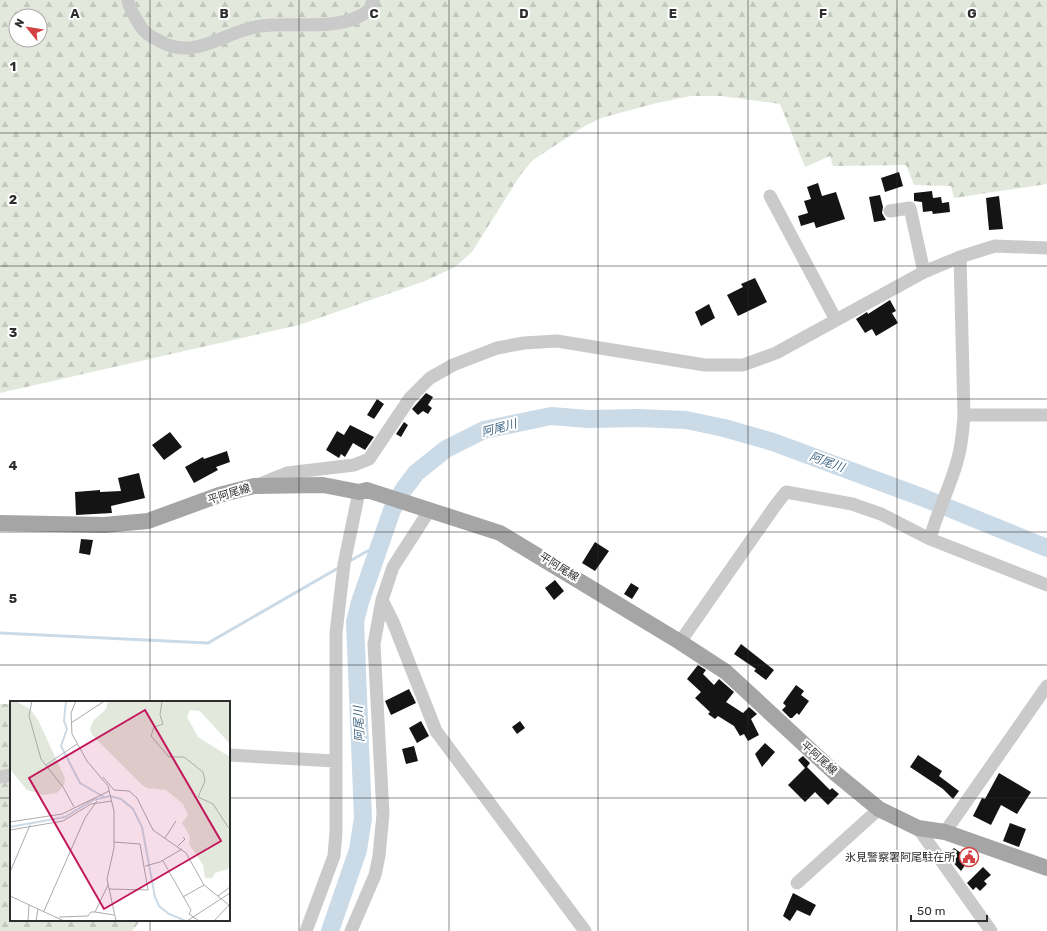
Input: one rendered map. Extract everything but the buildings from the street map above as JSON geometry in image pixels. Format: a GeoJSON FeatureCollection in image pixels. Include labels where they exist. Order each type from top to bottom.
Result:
{"type":"FeatureCollection","features":[{"type":"Feature","properties":{"kind":"main road","name":"平阿尾線"},"geometry":{"type":"LineString","coordinates":[[0,523],[104,525],[148,521],[219,495],[254,486],[323,485],[363,491],[500,533],[680,642],[726,672],[835,773],[879,809],[918,828],[945,832],[1047,868]]}},
{"type":"Feature","properties":{"kind":"street"},"geometry":{"type":"LineString","coordinates":[[128,0],[132,12],[146,33],[167,47],[176,49],[216,42],[261,26],[309,25],[338,22],[360,16],[369,10],[373,0]]}},
{"type":"Feature","properties":{"kind":"street"},"geometry":{"type":"LineString","coordinates":[[770,196],[836,320]]}},
{"type":"Feature","properties":{"kind":"street"},"geometry":{"type":"LineString","coordinates":[[890,211],[910,208],[924,272]]}},
{"type":"Feature","properties":{"kind":"street"},"geometry":{"type":"LineString","coordinates":[[254,486],[287,474],[354,465],[369,459],[410,398],[430,378],[453,365],[497,348],[524,343],[557,340],[705,365],[743,365],[776,353],[924,272],[960,257],[995,246],[1047,248]]}},
{"type":"Feature","properties":{"kind":"street"},"geometry":{"type":"LineString","coordinates":[[930,538],[958,459],[964,415],[960,257]]}},
{"type":"Feature","properties":{"kind":"street"},"geometry":{"type":"LineString","coordinates":[[964,415],[1047,415]]}},
{"type":"Feature","properties":{"kind":"street"},"geometry":{"type":"LineString","coordinates":[[306,931],[334,856],[336,832],[336,633],[344,564],[363,491]]}},
{"type":"Feature","properties":{"kind":"street"},"geometry":{"type":"LineString","coordinates":[[680,642],[786,492],[852,504],[881,514],[930,538],[1047,585]]}},
{"type":"Feature","properties":{"kind":"street"},"geometry":{"type":"LineString","coordinates":[[351,931],[375,875],[380,856],[383,814],[374,644],[382,600],[393,566],[426,510]]}},
{"type":"Feature","properties":{"kind":"street"},"geometry":{"type":"LineString","coordinates":[[382,600],[393,622],[436,731],[585,931]]}},
{"type":"Feature","properties":{"kind":"street"},"geometry":{"type":"LineString","coordinates":[[945,832],[1047,686]]}},
{"type":"Feature","properties":{"kind":"street"},"geometry":{"type":"LineString","coordinates":[[230,755],[335,761]]}},
{"type":"Feature","properties":{"kind":"street"},"geometry":{"type":"LineString","coordinates":[[0,777],[10,775]]}},
{"type":"Feature","properties":{"kind":"street"},"geometry":{"type":"LineString","coordinates":[[797,883],[879,809]]}},
{"type":"Feature","properties":{"kind":"street"},"geometry":{"type":"LineString","coordinates":[[918,828],[991,931]]}},
{"type":"Feature","properties":{"kind":"green space"},"geometry":{"type":"Polygon","coordinates":[[[0,0],[1047,0],[1047,184],[954,198],[951,186],[914,185],[906,165],[833,166],[830,156],[805,167],[780,104],[721,96],[691,96],[657,103],[601,118],[583,127],[533,160],[521,174],[472,252],[455,267],[425,281],[299,325],[0,393],[0,0]]]}},
{"type":"Feature","properties":{"kind":"green space"},"geometry":{"type":"Polygon","coordinates":[[[0,704],[10,704],[10,921],[140,921],[132,931],[0,931],[0,704]]]}},
{"type":"Feature","properties":{"kind":"waterway","name":"阿尾川"},"geometry":{"type":"LineString","coordinates":[[330,931],[358,850],[363,818],[355,622],[360,602],[392,510],[404,489],[416,473],[446,449],[484,430],[551,416],[588,419],[639,418],[686,420],[724,428],[773,442],[924,498],[1047,548]]}},
{"type":"Feature","properties":{"kind":"waterway"},"geometry":{"type":"LineString","coordinates":[[348,562],[380,544]]}},
{"type":"Feature","properties":{"kind":"waterway"},"geometry":{"type":"LineString","coordinates":[[0,633],[208,643],[340,567]]}},
{"type":"Feature","properties":{"kind":"place","name":"氷見警察署阿尾駐在所"},"geometry":{"type":"Point","coordinates":[969,857]}}]}
